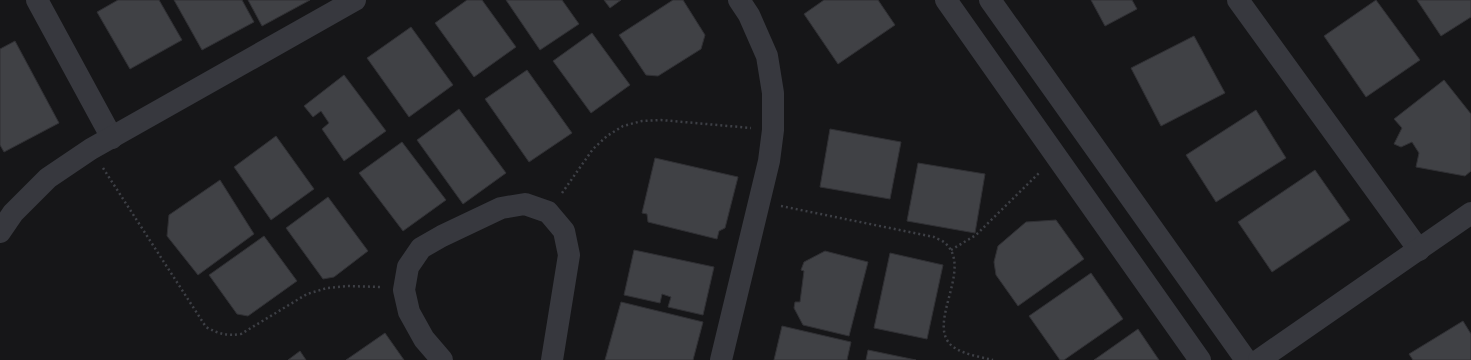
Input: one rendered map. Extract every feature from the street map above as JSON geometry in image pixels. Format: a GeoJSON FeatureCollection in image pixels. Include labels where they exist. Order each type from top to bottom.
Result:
{"type":"FeatureCollection","features":[{"type":"Feature","properties":{"kind":"street"},"geometry":{"type":"LineString","coordinates":[[37,0],[112,138]]}},
{"type":"Feature","properties":{"kind":"street"},"geometry":{"type":"LineString","coordinates":[[0,232],[12,213],[48,178],[91,149],[355,0]]}},
{"type":"Feature","properties":{"kind":"street"},"geometry":{"type":"LineString","coordinates":[[721,360],[769,161],[773,130],[773,93],[767,56],[748,14],[739,0]]}},
{"type":"Feature","properties":{"kind":"street"},"geometry":{"type":"LineString","coordinates":[[946,0],[1200,360]]}},
{"type":"Feature","properties":{"kind":"street"},"geometry":{"type":"LineString","coordinates":[[990,0],[1246,360]]}},
{"type":"Feature","properties":{"kind":"street"},"geometry":{"type":"LineString","coordinates":[[1240,1],[1419,250]]}},
{"type":"Feature","properties":{"kind":"street"},"geometry":{"type":"LineString","coordinates":[[442,360],[424,339],[410,312],[404,290],[408,267],[421,248],[442,236],[501,208],[525,204],[548,212],[564,230],[569,255],[552,360]]}},
{"type":"Feature","properties":{"kind":"street"},"geometry":{"type":"LineString","coordinates":[[1259,360],[1471,213]]}},
{"type":"Feature","properties":{"kind":"path"},"geometry":{"type":"LineString","coordinates":[[548,212],[593,149],[607,136],[623,126],[642,121],[661,120],[773,130]]}},
{"type":"Feature","properties":{"kind":"path"},"geometry":{"type":"LineString","coordinates":[[91,149],[206,327],[217,333],[229,336],[241,334],[307,294],[326,288],[371,286],[404,290]]}},
{"type":"Feature","properties":{"kind":"path"},"geometry":{"type":"LineString","coordinates":[[952,250],[976,235],[1056,156]]}},
{"type":"Feature","properties":{"kind":"path"},"geometry":{"type":"LineString","coordinates":[[759,201],[934,237],[944,242],[952,250],[955,261],[944,331],[954,348],[994,360]]}},
{"type":"Feature","properties":{"kind":"building"},"geometry":{"type":"Polygon","coordinates":[[[118,0],[159,0],[182,40],[130,69],[97,12],[118,0]]]}},
{"type":"Feature","properties":{"kind":"building"},"geometry":{"type":"Polygon","coordinates":[[[174,0],[242,0],[254,22],[202,50],[174,0]]]}},
{"type":"Feature","properties":{"kind":"building"},"geometry":{"type":"Polygon","coordinates":[[[248,0],[310,0],[262,26],[248,0]]]}},
{"type":"Feature","properties":{"kind":"building"},"geometry":{"type":"Polygon","coordinates":[[[467,0],[482,0],[516,47],[474,77],[435,23],[467,0]]]}},
{"type":"Feature","properties":{"kind":"building"},"geometry":{"type":"Polygon","coordinates":[[[506,0],[562,0],[579,24],[540,50],[506,0]]]}},
{"type":"Feature","properties":{"kind":"building"},"geometry":{"type":"Polygon","coordinates":[[[604,0],[621,0],[610,8],[604,0]]]}},
{"type":"Feature","properties":{"kind":"building"},"geometry":{"type":"Polygon","coordinates":[[[673,0],[683,0],[705,35],[701,49],[658,76],[646,75],[619,35],[673,0]]]}},
{"type":"Feature","properties":{"kind":"building"},"geometry":{"type":"Polygon","coordinates":[[[824,0],[878,0],[895,25],[838,64],[804,14],[824,0]]]}},
{"type":"Feature","properties":{"kind":"building"},"geometry":{"type":"Polygon","coordinates":[[[1091,0],[1132,0],[1137,9],[1105,26],[1091,0]]]}},
{"type":"Feature","properties":{"kind":"building"},"geometry":{"type":"Polygon","coordinates":[[[1376,0],[1420,60],[1366,97],[1324,36],[1376,0]]]}},
{"type":"Feature","properties":{"kind":"building"},"geometry":{"type":"Polygon","coordinates":[[[1417,0],[1471,0],[1471,17],[1441,36],[1417,0]]]}},
{"type":"Feature","properties":{"kind":"building"},"geometry":{"type":"Polygon","coordinates":[[[411,27],[453,85],[409,117],[367,58],[411,27]]]}},
{"type":"Feature","properties":{"kind":"building"},"geometry":{"type":"Polygon","coordinates":[[[592,33],[630,85],[591,113],[553,61],[592,33]]]}},
{"type":"Feature","properties":{"kind":"building"},"geometry":{"type":"Polygon","coordinates":[[[1194,36],[1225,93],[1161,126],[1131,68],[1194,36]]]}},
{"type":"Feature","properties":{"kind":"building"},"geometry":{"type":"Polygon","coordinates":[[[15,41],[59,123],[4,152],[0,145],[0,49],[15,41]]]}},
{"type":"Feature","properties":{"kind":"building"},"geometry":{"type":"Polygon","coordinates":[[[527,70],[572,133],[529,162],[485,99],[527,70]]]}},
{"type":"Feature","properties":{"kind":"building"},"geometry":{"type":"Polygon","coordinates":[[[344,75],[386,131],[344,161],[322,129],[329,123],[321,111],[313,117],[304,106],[344,75]]]}},
{"type":"Feature","properties":{"kind":"building"},"geometry":{"type":"Polygon","coordinates":[[[1444,80],[1471,114],[1471,171],[1465,176],[1416,167],[1419,153],[1412,142],[1401,147],[1394,144],[1402,128],[1394,119],[1444,80]]]}},
{"type":"Feature","properties":{"kind":"building"},"geometry":{"type":"Polygon","coordinates":[[[459,109],[506,173],[463,204],[417,140],[459,109]]]}},
{"type":"Feature","properties":{"kind":"building"},"geometry":{"type":"Polygon","coordinates":[[[1256,110],[1286,158],[1216,202],[1186,155],[1256,110]]]}},
{"type":"Feature","properties":{"kind":"building"},"geometry":{"type":"Polygon","coordinates":[[[830,129],[901,142],[890,199],[820,187],[830,129]]]}},
{"type":"Feature","properties":{"kind":"building"},"geometry":{"type":"Polygon","coordinates":[[[276,136],[314,189],[271,220],[234,167],[276,136]]]}},
{"type":"Feature","properties":{"kind":"building"},"geometry":{"type":"Polygon","coordinates":[[[402,142],[446,200],[403,231],[359,173],[402,142]]]}},
{"type":"Feature","properties":{"kind":"building"},"geometry":{"type":"Polygon","coordinates":[[[655,158],[738,177],[725,228],[719,231],[717,239],[648,222],[647,214],[642,213],[655,158]]]}},
{"type":"Feature","properties":{"kind":"building"},"geometry":{"type":"Polygon","coordinates":[[[918,163],[985,174],[975,233],[907,221],[918,163]]]}},
{"type":"Feature","properties":{"kind":"building"},"geometry":{"type":"Polygon","coordinates":[[[1315,170],[1350,220],[1272,272],[1238,222],[1315,170]]]}},
{"type":"Feature","properties":{"kind":"building"},"geometry":{"type":"Polygon","coordinates":[[[220,180],[254,234],[198,275],[167,236],[169,215],[220,180]]]}},
{"type":"Feature","properties":{"kind":"building"},"geometry":{"type":"Polygon","coordinates":[[[328,197],[368,251],[334,277],[323,279],[286,228],[328,197]]]}},
{"type":"Feature","properties":{"kind":"building"},"geometry":{"type":"Polygon","coordinates":[[[1056,220],[1084,259],[1018,306],[996,275],[994,262],[998,246],[1026,222],[1056,220]]]}},
{"type":"Feature","properties":{"kind":"building"},"geometry":{"type":"Polygon","coordinates":[[[264,236],[297,281],[248,316],[237,314],[209,275],[264,236]]]}},
{"type":"Feature","properties":{"kind":"building"},"geometry":{"type":"Polygon","coordinates":[[[634,250],[714,267],[703,315],[668,307],[671,297],[662,294],[660,303],[624,295],[634,250]]]}},
{"type":"Feature","properties":{"kind":"building"},"geometry":{"type":"Polygon","coordinates":[[[825,251],[868,262],[849,336],[803,325],[794,308],[795,302],[800,302],[804,271],[801,270],[804,262],[825,251]]]}},
{"type":"Feature","properties":{"kind":"building"},"geometry":{"type":"Polygon","coordinates":[[[890,253],[943,265],[927,339],[874,328],[890,253]]]}},
{"type":"Feature","properties":{"kind":"building"},"geometry":{"type":"Polygon","coordinates":[[[1091,273],[1123,319],[1064,360],[1060,360],[1029,316],[1091,273]]]}},
{"type":"Feature","properties":{"kind":"building"},"geometry":{"type":"Polygon","coordinates":[[[621,302],[703,322],[693,360],[605,360],[621,302]]]}},
{"type":"Feature","properties":{"kind":"building"},"geometry":{"type":"Polygon","coordinates":[[[1463,321],[1471,334],[1471,360],[1413,360],[1409,354],[1463,321]]]}},
{"type":"Feature","properties":{"kind":"building"},"geometry":{"type":"Polygon","coordinates":[[[782,326],[851,342],[847,360],[774,360],[782,326]]]}},
{"type":"Feature","properties":{"kind":"building"},"geometry":{"type":"Polygon","coordinates":[[[1138,329],[1159,360],[1094,360],[1138,329]]]}},
{"type":"Feature","properties":{"kind":"building"},"geometry":{"type":"Polygon","coordinates":[[[385,333],[404,360],[346,360],[385,333]]]}},
{"type":"Feature","properties":{"kind":"building"},"geometry":{"type":"Polygon","coordinates":[[[868,350],[916,360],[866,360],[868,350]]]}},
{"type":"Feature","properties":{"kind":"building"},"geometry":{"type":"Polygon","coordinates":[[[300,351],[306,360],[288,360],[300,351]]]}}]}
